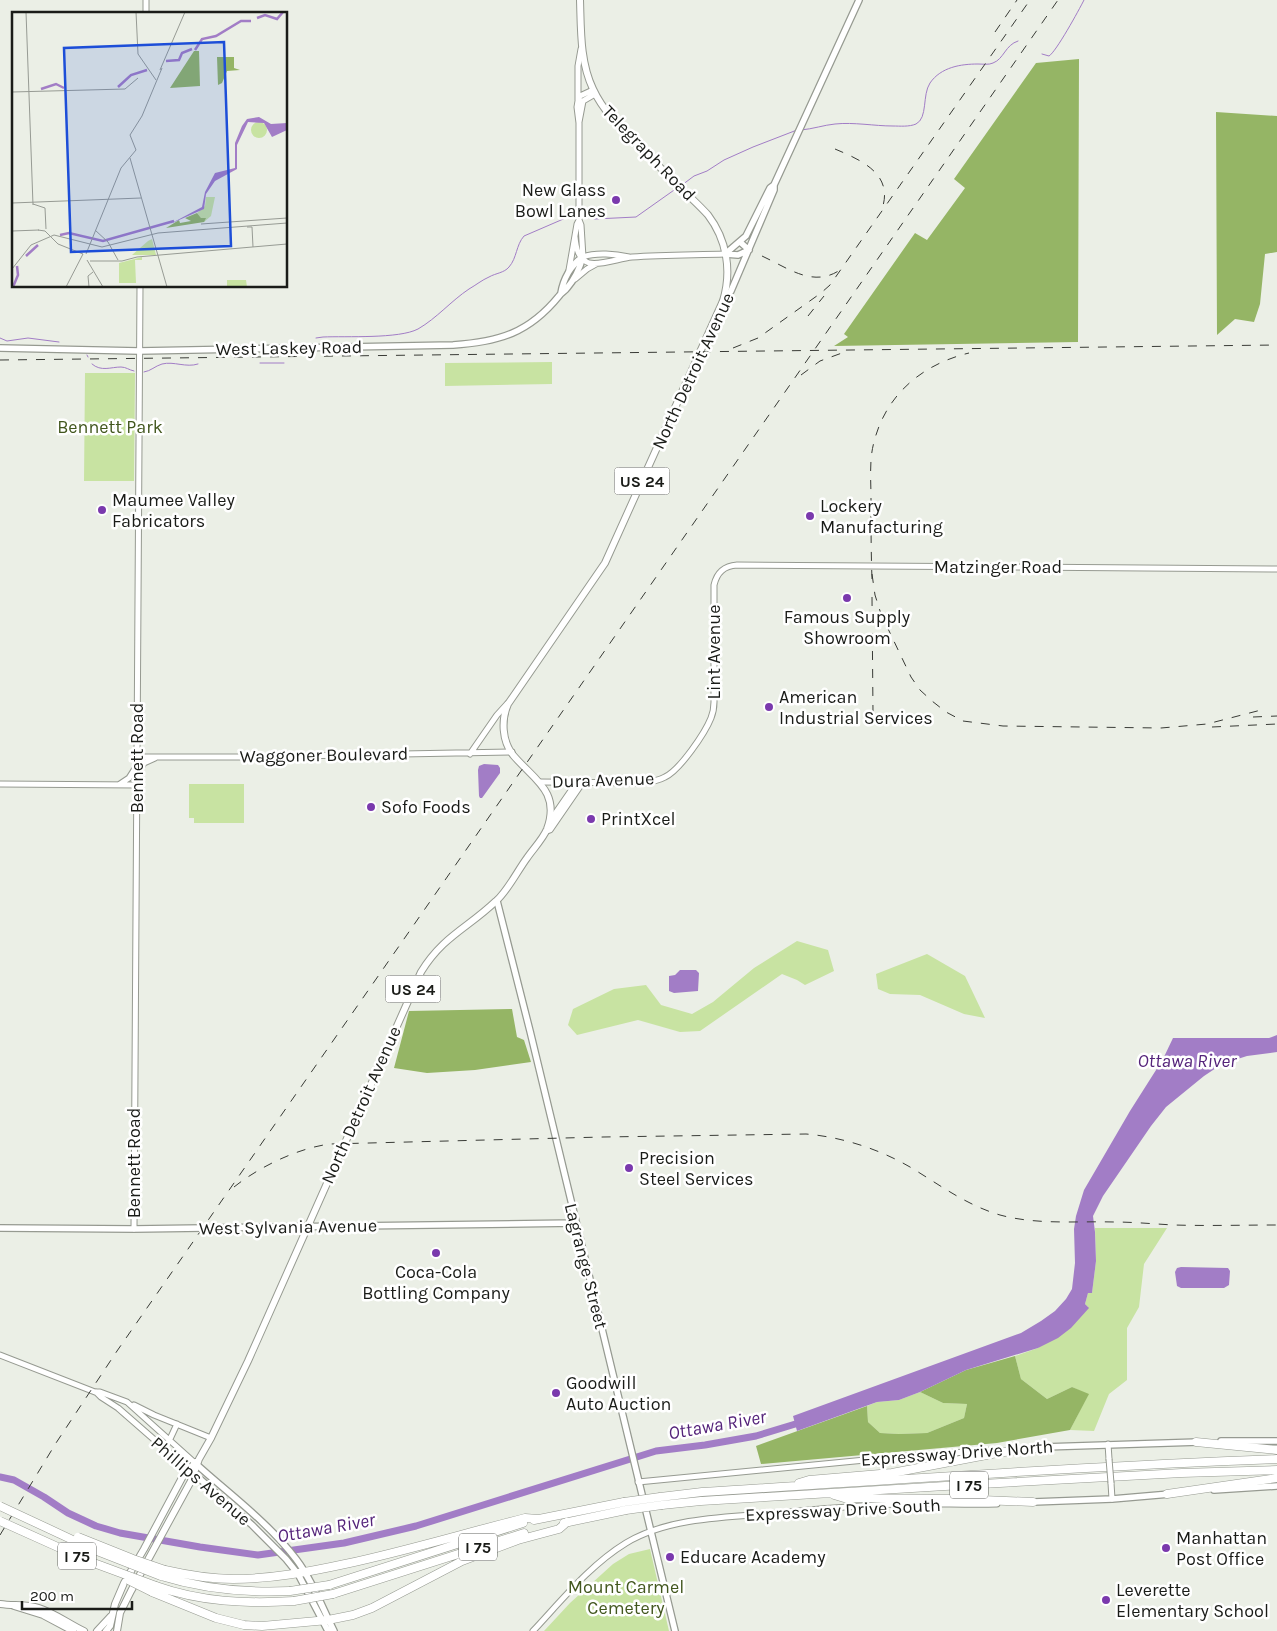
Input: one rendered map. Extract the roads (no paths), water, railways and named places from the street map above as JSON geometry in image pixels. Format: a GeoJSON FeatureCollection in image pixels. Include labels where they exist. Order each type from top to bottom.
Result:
{"type":"FeatureCollection","features":[{"type":"Feature","properties":{"kind":"highway"},"geometry":{"type":"LineString","coordinates":[[1196,1442],[1277,1450]]}},
{"type":"Feature","properties":{"kind":"highway"},"geometry":{"type":"LineString","coordinates":[[789,1487],[809,1480],[892,1473],[997,1453],[1044,1447]]}},
{"type":"Feature","properties":{"kind":"highway","name":"I 75"},"geometry":{"type":"LineString","coordinates":[[163,1573],[180,1582],[222,1589],[257,1592],[290,1591],[352,1578],[538,1519],[661,1501],[702,1492],[1277,1459]]}},
{"type":"Feature","properties":{"kind":"highway","name":"I 75"},"geometry":{"type":"LineString","coordinates":[[661,1501],[709,1500],[1182,1473],[1277,1470]]}},
{"type":"Feature","properties":{"kind":"highway"},"geometry":{"type":"LineString","coordinates":[[1167,1494],[1277,1478]]}},
{"type":"Feature","properties":{"kind":"highway"},"geometry":{"type":"LineString","coordinates":[[830,1493],[844,1498],[878,1497],[1033,1502]]}},
{"type":"Feature","properties":{"kind":"highway"},"geometry":{"type":"LineString","coordinates":[[0,1506],[163,1573],[232,1579],[303,1575],[525,1518],[538,1519]]}},
{"type":"Feature","properties":{"kind":"highway","name":"I 75"},"geometry":{"type":"LineString","coordinates":[[0,1521],[154,1589],[227,1602],[248,1603],[294,1601],[333,1594],[508,1538],[625,1506]]}},
{"type":"Feature","properties":{"kind":"highway"},"geometry":{"type":"LineString","coordinates":[[154,1589],[216,1618],[244,1626],[325,1620],[353,1615],[372,1608],[462,1561],[518,1540],[559,1529],[567,1522]]}},
{"type":"Feature","properties":{"kind":"main road","name":"Telegraph Road"},"geometry":{"type":"LineString","coordinates":[[580,0],[582,44],[586,69],[594,92],[612,119],[703,210],[716,226],[724,245],[728,276],[723,301]]}},
{"type":"Feature","properties":{"kind":"main road","name":"North Detroit Avenue"},"geometry":{"type":"LineString","coordinates":[[117,1631],[120,1613],[166,1526],[191,1472],[211,1438],[262,1330],[421,972],[440,946],[497,901],[546,831],[550,806],[546,791],[512,752],[506,739],[504,716],[508,704],[605,563],[723,301],[732,290],[774,190],[774,185],[859,0]]}},
{"type":"Feature","properties":{"kind":"main road","name":"North Detroit Avenue"},"geometry":{"type":"LineString","coordinates":[[725,254],[740,242],[753,224],[770,188],[774,185]]}},
{"type":"Feature","properties":{"kind":"main road"},"geometry":{"type":"LineString","coordinates":[[725,254],[738,254],[749,250],[740,242]]}},
{"type":"Feature","properties":{"kind":"main road","name":"West Laskey Road"},"geometry":{"type":"LineString","coordinates":[[560,294],[569,270],[582,258]]}},
{"type":"Feature","properties":{"kind":"main road","name":"West Laskey Road"},"geometry":{"type":"LineString","coordinates":[[0,348],[139,351],[478,343],[494,340],[524,327],[546,310],[571,283],[582,258]]}},
{"type":"Feature","properties":{"kind":"main road","name":"Lagrange Street"},"geometry":{"type":"LineString","coordinates":[[497,901],[675,1631]]}},
{"type":"Feature","properties":{"kind":"main road","name":"West Sylvania Avenue"},"geometry":{"type":"LineString","coordinates":[[0,1228],[134,1229],[576,1222]]}},
{"type":"Feature","properties":{"kind":"main road","name":"Expressway Drive North"},"geometry":{"type":"LineString","coordinates":[[1044,1447],[1277,1441]]}},
{"type":"Feature","properties":{"kind":"main road","name":"Phillips Avenue"},"geometry":{"type":"LineString","coordinates":[[197,1462],[266,1526],[298,1563],[325,1620],[328,1631]]}},
{"type":"Feature","properties":{"kind":"main road","name":"North Detroit Avenue"},"geometry":{"type":"LineString","coordinates":[[106,1631],[110,1626],[124,1583],[183,1476],[191,1472]]}},
{"type":"Feature","properties":{"kind":"main road","name":"Phillips Avenue"},"geometry":{"type":"LineString","coordinates":[[191,1472],[270,1542],[303,1575]]}},
{"type":"Feature","properties":{"kind":"main road","name":"Expressway Drive South"},"geometry":{"type":"LineString","coordinates":[[1033,1502],[1112,1499],[1277,1486]]}},
{"type":"Feature","properties":{"kind":"main road"},"geometry":{"type":"LineString","coordinates":[[303,1575],[325,1620],[334,1631]]}},
{"type":"Feature","properties":{"kind":"main road"},"geometry":{"type":"LineString","coordinates":[[0,1604],[43,1615],[73,1631]]}},
{"type":"Feature","properties":{"kind":"main road"},"geometry":{"type":"LineString","coordinates":[[13,1606],[22,1604],[44,1610],[84,1631]]}},
{"type":"Feature","properties":{"kind":"main road"},"geometry":{"type":"LineString","coordinates":[[121,1631],[124,1606]]}},
{"type":"Feature","properties":{"kind":"main road"},"geometry":{"type":"LineString","coordinates":[[97,1631],[112,1616]]}},
{"type":"Feature","properties":{"kind":"street"},"geometry":{"type":"LineString","coordinates":[[582,44],[578,66],[577,115],[579,123],[579,220],[581,225],[582,258]]}},
{"type":"Feature","properties":{"kind":"street"},"geometry":{"type":"LineString","coordinates":[[578,100],[580,96],[594,92]]}},
{"type":"Feature","properties":{"kind":"street"},"geometry":{"type":"LineString","coordinates":[[579,123],[582,116],[582,102],[594,92]]}},
{"type":"Feature","properties":{"kind":"street"},"geometry":{"type":"LineString","coordinates":[[569,270],[579,220]]}},
{"type":"Feature","properties":{"kind":"street"},"geometry":{"type":"LineString","coordinates":[[575,237],[577,250],[582,258],[592,263],[629,258],[725,254]]}},
{"type":"Feature","properties":{"kind":"street"},"geometry":{"type":"LineString","coordinates":[[582,258],[595,255],[629,258]]}},
{"type":"Feature","properties":{"kind":"street","name":"West Laskey Road"},"geometry":{"type":"LineString","coordinates":[[571,283],[587,269],[600,263]]}},
{"type":"Feature","properties":{"kind":"street","name":"Bennett Road"},"geometry":{"type":"LineString","coordinates":[[134,1229],[140,288]]}},
{"type":"Feature","properties":{"kind":"street","name":"Matzinger Road"},"geometry":{"type":"LineString","coordinates":[[720,571],[728,566],[737,565],[1277,569]]}},
{"type":"Feature","properties":{"kind":"street","name":"Lint Avenue"},"geometry":{"type":"LineString","coordinates":[[665,778],[682,762],[713,714],[714,590],[715,580],[720,571]]}},
{"type":"Feature","properties":{"kind":"street","name":"North Detroit Avenue"},"geometry":{"type":"LineString","coordinates":[[470,754],[497,715],[508,704]]}},
{"type":"Feature","properties":{"kind":"street","name":"Waggoner Boulevard"},"geometry":{"type":"LineString","coordinates":[[137,756],[470,754],[512,752]]}},
{"type":"Feature","properties":{"kind":"street"},"geometry":{"type":"LineString","coordinates":[[0,784],[119,785],[137,782],[139,770],[143,764],[158,756]]}},
{"type":"Feature","properties":{"kind":"street"},"geometry":{"type":"LineString","coordinates":[[119,785],[129,778],[137,767]]}},
{"type":"Feature","properties":{"kind":"street","name":"Dura Avenue"},"geometry":{"type":"LineString","coordinates":[[540,782],[642,783],[654,782],[665,778]]}},
{"type":"Feature","properties":{"kind":"street"},"geometry":{"type":"LineString","coordinates":[[548,824],[580,782]]}},
{"type":"Feature","properties":{"kind":"street"},"geometry":{"type":"LineString","coordinates":[[546,831],[550,830],[580,782]]}},
{"type":"Feature","properties":{"kind":"street","name":"Phillips Avenue"},"geometry":{"type":"LineString","coordinates":[[0,1355],[95,1392],[127,1402],[211,1438]]}},
{"type":"Feature","properties":{"kind":"street","name":"Phillips Avenue"},"geometry":{"type":"LineString","coordinates":[[95,1392],[118,1408],[191,1472]]}},
{"type":"Feature","properties":{"kind":"street","name":"Phillips Avenue"},"geometry":{"type":"LineString","coordinates":[[127,1402],[197,1462]]}},
{"type":"Feature","properties":{"kind":"street"},"geometry":{"type":"LineString","coordinates":[[142,1429],[149,1422]]}},
{"type":"Feature","properties":{"kind":"street"},"geometry":{"type":"LineString","coordinates":[[159,1443],[168,1438],[177,1424]]}},
{"type":"Feature","properties":{"kind":"street"},"geometry":{"type":"LineString","coordinates":[[1108,1444],[1112,1499]]}},
{"type":"Feature","properties":{"kind":"street","name":"Expressway Drive North"},"geometry":{"type":"LineString","coordinates":[[638,1482],[878,1458],[1044,1447]]}},
{"type":"Feature","properties":{"kind":"street","name":"Expressway Drive South"},"geometry":{"type":"LineString","coordinates":[[533,1631],[590,1571],[625,1543],[650,1531],[707,1518],[811,1510],[901,1504],[1022,1504],[1033,1502]]}},
{"type":"Feature","properties":{"kind":"water"},"geometry":{"type":"Polygon","coordinates":[[[484,764],[498,765],[500,773],[482,798],[480,798],[478,770],[479,766],[484,764]]]}},
{"type":"Feature","properties":{"kind":"water"},"geometry":{"type":"Polygon","coordinates":[[[680,970],[696,970],[699,973],[698,991],[674,993],[669,991],[669,976],[675,975],[680,970]]]}},
{"type":"Feature","properties":{"kind":"water"},"geometry":{"type":"Polygon","coordinates":[[[1277,1035],[1277,1052],[1247,1056],[1222,1064],[1166,1107],[1151,1126],[1103,1196],[1093,1216],[1096,1261],[1092,1293],[1088,1293],[1085,1304],[1089,1308],[1071,1328],[1058,1338],[1038,1348],[966,1370],[899,1400],[877,1402],[797,1431],[793,1416],[1021,1333],[1055,1311],[1072,1289],[1075,1263],[1074,1229],[1084,1190],[1163,1059],[1173,1038],[1269,1038],[1277,1035]]]}},
{"type":"Feature","properties":{"kind":"water"},"geometry":{"type":"Polygon","coordinates":[[[1177,1268],[1228,1268],[1230,1271],[1229,1285],[1224,1288],[1181,1288],[1177,1286],[1175,1272],[1177,1268]]]}},
{"type":"Feature","properties":{"kind":"waterway"},"geometry":{"type":"LineString","coordinates":[[1042,54],[1049,56],[1057,47],[1084,0]]}},
{"type":"Feature","properties":{"kind":"waterway"},"geometry":{"type":"LineString","coordinates":[[801,130],[842,124],[886,126],[910,126],[916,124],[920,121],[924,112],[926,94],[930,83],[940,73],[958,66],[993,63],[1010,46],[1018,41]]}},
{"type":"Feature","properties":{"kind":"waterway"},"geometry":{"type":"LineString","coordinates":[[682,185],[694,176],[707,171],[724,160],[797,130]]}},
{"type":"Feature","properties":{"kind":"waterway"},"geometry":{"type":"LineString","coordinates":[[581,216],[595,219],[636,217],[677,188]]}},
{"type":"Feature","properties":{"kind":"waterway"},"geometry":{"type":"LineString","coordinates":[[316,338],[386,336],[418,329],[469,289],[486,278],[507,269],[514,260],[519,243],[524,236],[568,217],[577,216]]}},
{"type":"Feature","properties":{"kind":"waterway"},"geometry":{"type":"LineString","coordinates":[[0,338],[7,341],[28,338],[59,342]]}},
{"type":"Feature","properties":{"kind":"waterway"},"geometry":{"type":"LineString","coordinates":[[144,372],[166,363],[198,364]]}},
{"type":"Feature","properties":{"kind":"waterway"},"geometry":{"type":"LineString","coordinates":[[260,363],[284,363]]}},
{"type":"Feature","properties":{"kind":"waterway"},"geometry":{"type":"LineString","coordinates":[[92,364],[99,368],[123,367],[134,371]]}},
{"type":"Feature","properties":{"kind":"waterway","name":"Ottawa River"},"geometry":{"type":"LineString","coordinates":[[0,1477],[14,1480],[68,1513],[96,1526],[120,1533],[258,1555],[344,1543],[416,1526],[656,1451],[756,1436],[802,1422]]}},
{"type":"Feature","properties":{"kind":"railway"},"geometry":{"type":"LineString","coordinates":[[995,32],[1017,0]]}},
{"type":"Feature","properties":{"kind":"railway"},"geometry":{"type":"LineString","coordinates":[[733,348],[758,338],[830,285],[1030,0]]}},
{"type":"Feature","properties":{"kind":"railway"},"geometry":{"type":"LineString","coordinates":[[0,1535],[56,1443],[117,1351],[1058,0]]}},
{"type":"Feature","properties":{"kind":"railway"},"geometry":{"type":"LineString","coordinates":[[835,149],[855,158],[873,170],[883,186],[882,209]]}},
{"type":"Feature","properties":{"kind":"railway"},"geometry":{"type":"LineString","coordinates":[[762,256],[810,277],[830,275],[840,270]]}},
{"type":"Feature","properties":{"kind":"railway"},"geometry":{"type":"LineString","coordinates":[[808,316],[824,296]]}},
{"type":"Feature","properties":{"kind":"railway"},"geometry":{"type":"LineString","coordinates":[[0,360],[1277,345]]}},
{"type":"Feature","properties":{"kind":"railway"},"geometry":{"type":"LineString","coordinates":[[801,375],[820,361],[842,353]]}},
{"type":"Feature","properties":{"kind":"railway"},"geometry":{"type":"LineString","coordinates":[[872,579],[871,463],[872,449],[880,425],[887,409],[897,396],[922,373],[952,358],[969,353]]}},
{"type":"Feature","properties":{"kind":"railway"},"geometry":{"type":"LineString","coordinates":[[872,574],[875,595],[881,614],[911,677],[920,690],[932,701],[946,712],[963,721],[1003,726],[1161,728],[1207,724],[1265,709]]}},
{"type":"Feature","properties":{"kind":"railway"},"geometry":{"type":"LineString","coordinates":[[872,597],[873,713]]}},
{"type":"Feature","properties":{"kind":"railway"},"geometry":{"type":"LineString","coordinates":[[1253,717],[1277,716]]}},
{"type":"Feature","properties":{"kind":"railway"},"geometry":{"type":"LineString","coordinates":[[1212,727],[1277,724]]}},
{"type":"Feature","properties":{"kind":"railway"},"geometry":{"type":"LineString","coordinates":[[234,1187],[255,1172],[292,1154],[330,1144],[806,1134],[847,1141],[873,1149],[910,1167],[976,1206],[1014,1218],[1057,1222],[1277,1225]]}},
{"type":"Feature","properties":{"kind":"place","name":"New Glass Bowl Lanes"},"geometry":{"type":"Point","coordinates":[616,200]}},
{"type":"Feature","properties":{"kind":"place","name":"Maumee Valley Fabricators"},"geometry":{"type":"Point","coordinates":[102,510]}},
{"type":"Feature","properties":{"kind":"place","name":"Lockery Manufacturing"},"geometry":{"type":"Point","coordinates":[810,516]}},
{"type":"Feature","properties":{"kind":"place","name":"Famous Supply Showroom"},"geometry":{"type":"Point","coordinates":[847,598]}},
{"type":"Feature","properties":{"kind":"place","name":"American Industrial Services"},"geometry":{"type":"Point","coordinates":[769,707]}},
{"type":"Feature","properties":{"kind":"place","name":"Sofo Foods"},"geometry":{"type":"Point","coordinates":[371,807]}},
{"type":"Feature","properties":{"kind":"place","name":"PrintXcel"},"geometry":{"type":"Point","coordinates":[591,819]}},
{"type":"Feature","properties":{"kind":"place","name":"Precision Steel Services"},"geometry":{"type":"Point","coordinates":[629,1168]}},
{"type":"Feature","properties":{"kind":"place","name":"Coca-Cola Bottling Company"},"geometry":{"type":"Point","coordinates":[436,1253]}},
{"type":"Feature","properties":{"kind":"place","name":"Goodwill Auto Auction"},"geometry":{"type":"Point","coordinates":[556,1393]}},
{"type":"Feature","properties":{"kind":"place","name":"Manhattan Post Office"},"geometry":{"type":"Point","coordinates":[1166,1548]}},
{"type":"Feature","properties":{"kind":"place","name":"Educare Academy"},"geometry":{"type":"Point","coordinates":[670,1557]}},
{"type":"Feature","properties":{"kind":"place","name":"Leverette Elementary School"},"geometry":{"type":"Point","coordinates":[1106,1600]}},
{"type":"Feature","properties":{"kind":"park label","name":"Bennett Park"},"geometry":{"type":"Point","coordinates":[110,427]}},
{"type":"Feature","properties":{"kind":"park label","name":"Mount Carmel Cemetery"},"geometry":{"type":"Point","coordinates":[626,1597]}}]}
